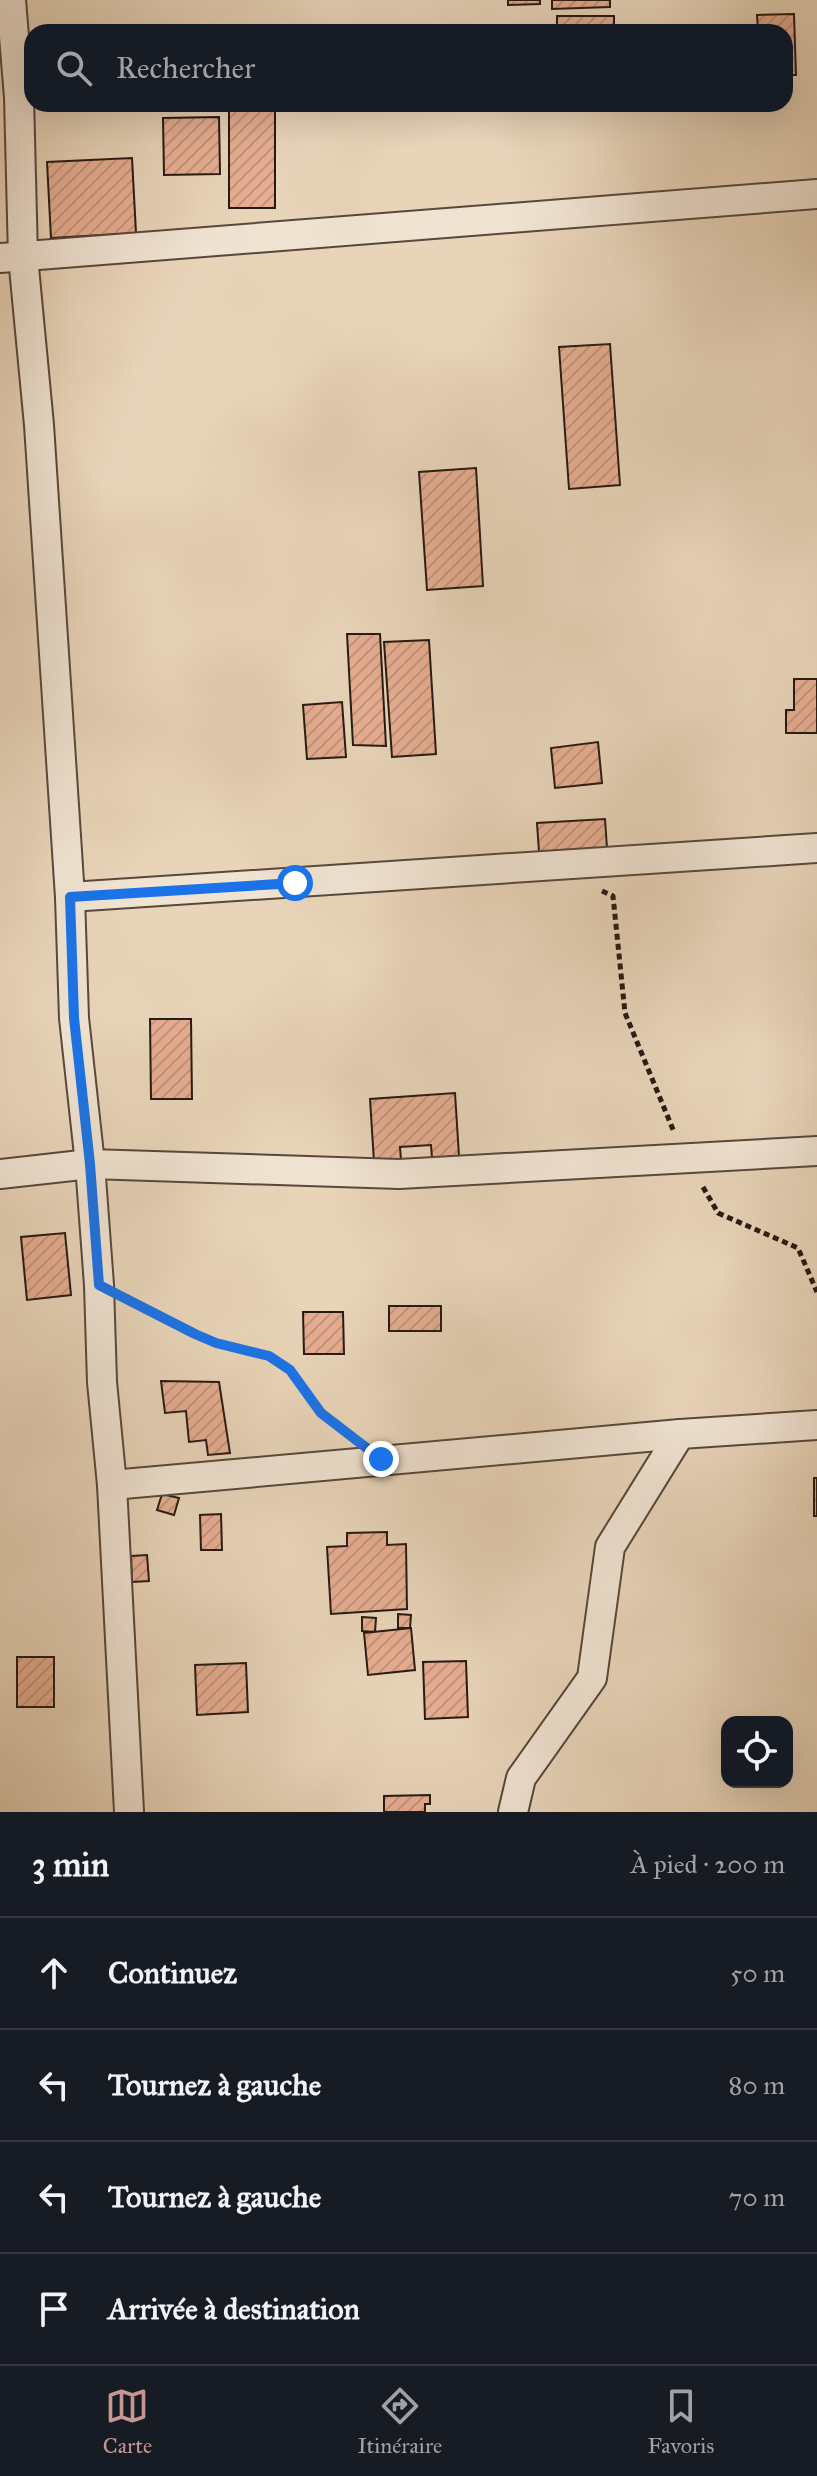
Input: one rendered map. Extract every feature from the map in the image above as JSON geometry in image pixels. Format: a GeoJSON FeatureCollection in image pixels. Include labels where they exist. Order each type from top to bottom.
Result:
{"type":"FeatureCollection","features":[{"type":"Feature","properties":{"kind":"street"},"geometry":{"type":"LineString","coordinates":[[11,0],[19,97],[12,257],[39,425],[70,897],[74,1018],[90,1164],[102,1382],[112,1485],[129,1812]]}},
{"type":"Feature","properties":{"kind":"street"},"geometry":{"type":"LineString","coordinates":[[12,257],[817,194]]}},
{"type":"Feature","properties":{"kind":"street"},"geometry":{"type":"LineString","coordinates":[[70,897],[817,848]]}},
{"type":"Feature","properties":{"kind":"street"},"geometry":{"type":"LineString","coordinates":[[0,1174],[90,1164],[399,1174],[817,1151]]}},
{"type":"Feature","properties":{"kind":"street"},"geometry":{"type":"LineString","coordinates":[[112,1485],[381,1459],[817,1425]]}},
{"type":"Feature","properties":{"kind":"street"},"geometry":{"type":"LineString","coordinates":[[513,1812],[521,1778],[592,1678],[610,1547],[680,1434]]}},
{"type":"Feature","properties":{"kind":"path"},"geometry":{"type":"LineString","coordinates":[[601,890],[613,896],[625,1013],[685,1158],[718,1213],[798,1248],[817,1292]]}},
{"type":"Feature","properties":{"kind":"path"},"geometry":{"type":"LineString","coordinates":[[99,1285],[216,1343],[269,1356],[290,1370],[329,1421],[381,1459]]}},
{"type":"Feature","properties":{"kind":"building"},"geometry":{"type":"Polygon","coordinates":[[[508,0],[540,0],[540,4],[508,5],[508,0]]]}},
{"type":"Feature","properties":{"kind":"building"},"geometry":{"type":"Polygon","coordinates":[[[552,0],[610,0],[610,7],[552,9],[552,0]]]}},
{"type":"Feature","properties":{"kind":"building"},"geometry":{"type":"Polygon","coordinates":[[[794,14],[796,75],[793,75],[793,24],[758,24],[757,15],[794,14]]]}},
{"type":"Feature","properties":{"kind":"building"},"geometry":{"type":"Polygon","coordinates":[[[557,16],[614,16],[614,24],[557,24],[557,16]]]}},
{"type":"Feature","properties":{"kind":"building"},"geometry":{"type":"Polygon","coordinates":[[[229,112],[275,112],[275,208],[229,208],[229,112]]]}},
{"type":"Feature","properties":{"kind":"building"},"geometry":{"type":"Polygon","coordinates":[[[219,117],[220,174],[164,175],[163,118],[219,117]]]}},
{"type":"Feature","properties":{"kind":"building"},"geometry":{"type":"Polygon","coordinates":[[[132,158],[136,233],[51,238],[47,162],[132,158]]]}},
{"type":"Feature","properties":{"kind":"building"},"geometry":{"type":"Polygon","coordinates":[[[610,344],[620,485],[569,489],[559,347],[610,344]]]}},
{"type":"Feature","properties":{"kind":"building"},"geometry":{"type":"Polygon","coordinates":[[[476,468],[483,586],[427,590],[419,472],[476,468]]]}},
{"type":"Feature","properties":{"kind":"building"},"geometry":{"type":"Polygon","coordinates":[[[347,634],[380,634],[386,746],[353,745],[347,634]]]}},
{"type":"Feature","properties":{"kind":"building"},"geometry":{"type":"Polygon","coordinates":[[[429,640],[436,754],[392,757],[384,642],[429,640]]]}},
{"type":"Feature","properties":{"kind":"building"},"geometry":{"type":"Polygon","coordinates":[[[794,679],[817,679],[817,733],[786,733],[786,710],[794,710],[794,679]]]}},
{"type":"Feature","properties":{"kind":"building"},"geometry":{"type":"Polygon","coordinates":[[[342,702],[346,757],[307,759],[303,705],[342,702]]]}},
{"type":"Feature","properties":{"kind":"building"},"geometry":{"type":"Polygon","coordinates":[[[598,742],[602,783],[555,788],[551,748],[598,742]]]}},
{"type":"Feature","properties":{"kind":"building"},"geometry":{"type":"Polygon","coordinates":[[[605,819],[607,848],[539,852],[537,823],[605,819]]]}},
{"type":"Feature","properties":{"kind":"building"},"geometry":{"type":"Polygon","coordinates":[[[150,1019],[191,1019],[192,1099],[151,1099],[150,1019]]]}},
{"type":"Feature","properties":{"kind":"building"},"geometry":{"type":"Polygon","coordinates":[[[455,1093],[459,1156],[432,1158],[431,1145],[400,1147],[401,1160],[374,1162],[370,1099],[455,1093]]]}},
{"type":"Feature","properties":{"kind":"building"},"geometry":{"type":"Polygon","coordinates":[[[65,1233],[71,1295],[27,1300],[21,1237],[65,1233]]]}},
{"type":"Feature","properties":{"kind":"building"},"geometry":{"type":"Polygon","coordinates":[[[389,1306],[441,1306],[441,1331],[389,1331],[389,1306]]]}},
{"type":"Feature","properties":{"kind":"building"},"geometry":{"type":"Polygon","coordinates":[[[303,1312],[343,1312],[344,1354],[304,1354],[303,1312]]]}},
{"type":"Feature","properties":{"kind":"building"},"geometry":{"type":"Polygon","coordinates":[[[161,1381],[219,1382],[230,1453],[208,1455],[206,1440],[189,1442],[186,1411],[165,1413],[161,1381]]]}},
{"type":"Feature","properties":{"kind":"building"},"geometry":{"type":"Polygon","coordinates":[[[814,1478],[817,1478],[817,1516],[814,1516],[814,1478]]]}},
{"type":"Feature","properties":{"kind":"building"},"geometry":{"type":"Polygon","coordinates":[[[162,1494],[179,1498],[174,1515],[157,1510],[162,1494]]]}},
{"type":"Feature","properties":{"kind":"building"},"geometry":{"type":"Polygon","coordinates":[[[221,1514],[222,1550],[201,1550],[200,1515],[221,1514]]]}},
{"type":"Feature","properties":{"kind":"building"},"geometry":{"type":"Polygon","coordinates":[[[387,1532],[387,1545],[406,1544],[407,1609],[331,1614],[327,1547],[347,1546],[347,1533],[387,1532]]]}},
{"type":"Feature","properties":{"kind":"building"},"geometry":{"type":"Polygon","coordinates":[[[147,1555],[149,1581],[132,1582],[131,1556],[147,1555]]]}},
{"type":"Feature","properties":{"kind":"building"},"geometry":{"type":"Polygon","coordinates":[[[398,1614],[411,1615],[410,1628],[398,1628],[398,1614]]]}},
{"type":"Feature","properties":{"kind":"building"},"geometry":{"type":"Polygon","coordinates":[[[362,1617],[376,1618],[375,1632],[362,1631],[362,1617]]]}},
{"type":"Feature","properties":{"kind":"building"},"geometry":{"type":"Polygon","coordinates":[[[411,1628],[415,1670],[368,1675],[364,1633],[411,1628]]]}},
{"type":"Feature","properties":{"kind":"building"},"geometry":{"type":"Polygon","coordinates":[[[17,1657],[54,1657],[54,1707],[17,1707],[17,1657]]]}},
{"type":"Feature","properties":{"kind":"building"},"geometry":{"type":"Polygon","coordinates":[[[466,1661],[468,1717],[425,1719],[423,1662],[466,1661]]]}},
{"type":"Feature","properties":{"kind":"building"},"geometry":{"type":"Polygon","coordinates":[[[246,1663],[248,1712],[197,1715],[195,1665],[246,1663]]]}},
{"type":"Feature","properties":{"kind":"building"},"geometry":{"type":"Polygon","coordinates":[[[430,1795],[430,1804],[425,1804],[425,1812],[384,1812],[384,1796],[430,1795]]]}},
{"type":"Feature","properties":{"kind":"route"},"geometry":{"type":"LineString","coordinates":[[295,883],[70,897],[74,1018],[99,1285],[216,1343],[269,1356],[290,1370],[321,1413],[337,1428],[381,1459]]}}]}
